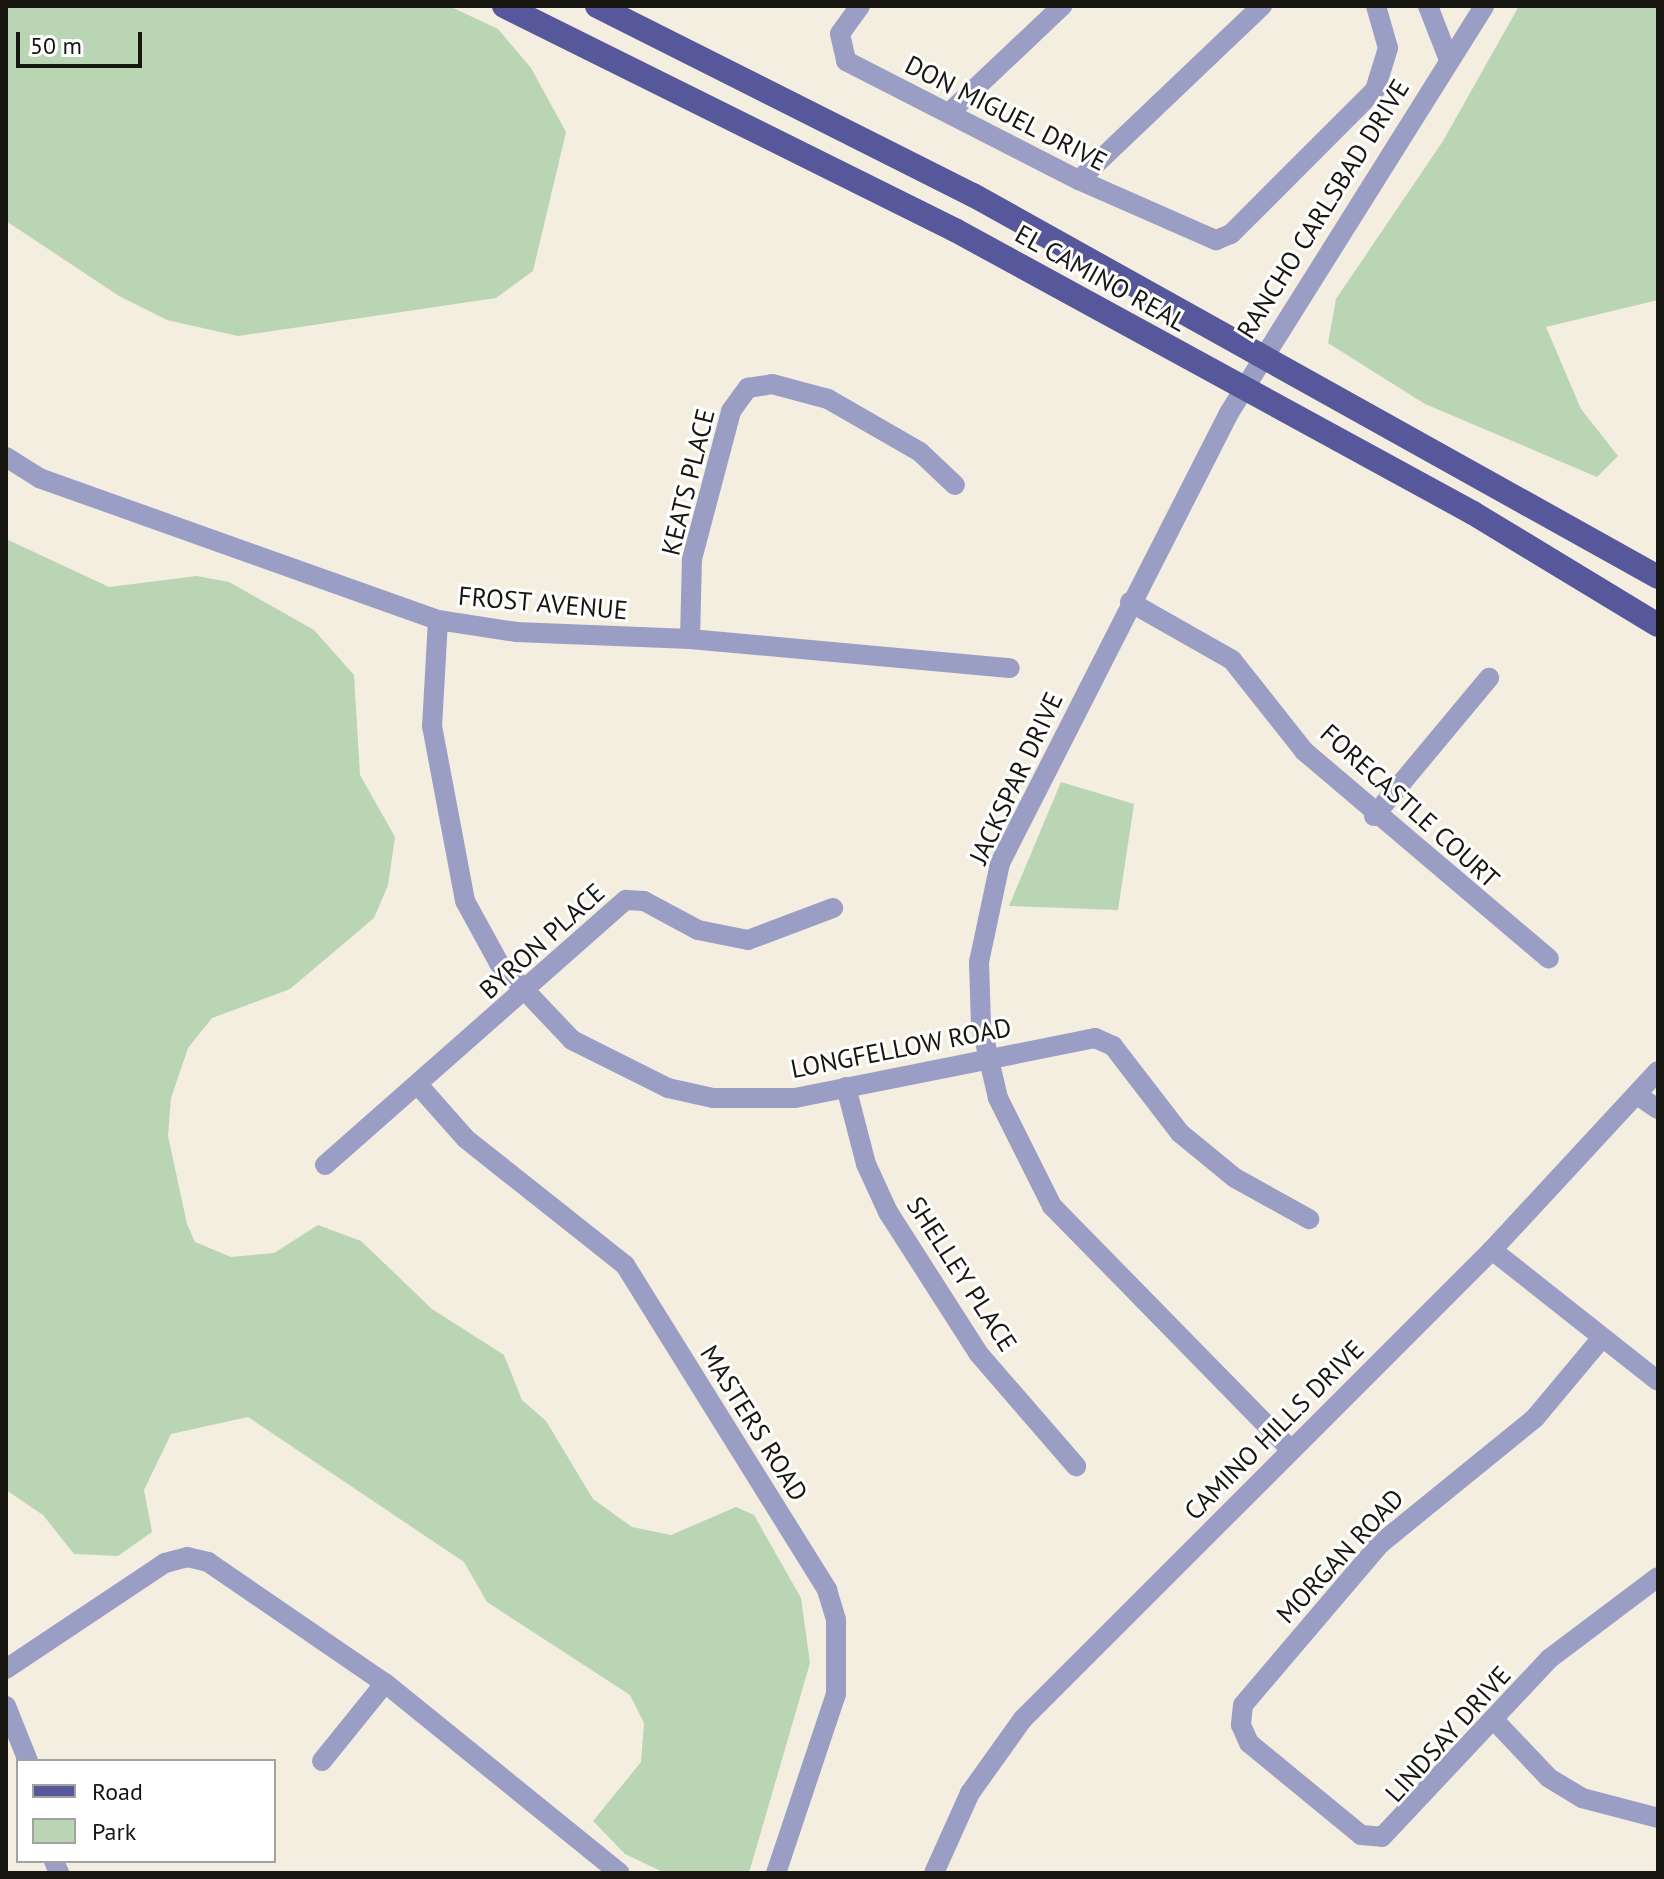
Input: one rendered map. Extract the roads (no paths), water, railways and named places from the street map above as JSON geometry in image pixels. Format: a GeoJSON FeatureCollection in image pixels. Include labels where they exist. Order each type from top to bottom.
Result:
{"type":"FeatureCollection","features":[{"type":"Feature","properties":{"kind":"main road","name":"EL CAMINO REAL"},"geometry":{"type":"LineString","coordinates":[[504,6],[941,223],[1243,388],[1658,625]]}},
{"type":"Feature","properties":{"kind":"main road","name":"EL CAMINO REAL"},"geometry":{"type":"LineString","coordinates":[[597,6],[946,180],[1262,352],[1658,577]]}},
{"type":"Feature","properties":{"kind":"street"},"geometry":{"type":"LineString","coordinates":[[949,113],[1062,6]]}},
{"type":"Feature","properties":{"kind":"street"},"geometry":{"type":"LineString","coordinates":[[1079,180],[1262,6]]}},
{"type":"Feature","properties":{"kind":"street","name":"DON MIGUEL DRIVE"},"geometry":{"type":"LineString","coordinates":[[857,7],[840,34],[846,61],[1079,180],[1202,238],[1231,234],[1375,90],[1388,48],[1376,6]]}},
{"type":"Feature","properties":{"kind":"street"},"geometry":{"type":"LineString","coordinates":[[1428,6],[1449,60]]}},
{"type":"Feature","properties":{"kind":"street","name":"RANCHO CARLSBAD DRIVE"},"geometry":{"type":"LineString","coordinates":[[1243,388],[1262,352],[1484,6]]}},
{"type":"Feature","properties":{"kind":"street","name":"KEATS PLACE"},"geometry":{"type":"LineString","coordinates":[[690,639],[692,559],[731,411],[748,388],[772,384],[828,399],[920,452],[955,485]]}},
{"type":"Feature","properties":{"kind":"street","name":"JACKSPAR DRIVE"},"geometry":{"type":"LineString","coordinates":[[1243,388],[1130,602],[1000,863],[979,962],[988,1056],[1014,1139],[1052,1206],[1291,1450]]}},
{"type":"Feature","properties":{"kind":"street","name":"FROST AVENUE"},"geometry":{"type":"LineString","coordinates":[[6,457],[39,478],[438,620],[516,632],[690,639],[1010,668]]}},
{"type":"Feature","properties":{"kind":"street","name":"FORECASTLE COURT"},"geometry":{"type":"LineString","coordinates":[[1130,602],[1232,660],[1304,751],[1374,816],[1549,959]]}},
{"type":"Feature","properties":{"kind":"street","name":"LONGFELLOW ROAD"},"geometry":{"type":"LineString","coordinates":[[438,620],[432,726],[457,871],[477,930],[523,994],[572,1040],[668,1088],[713,1098],[795,1098],[988,1056],[1104,1042],[1180,1133],[1235,1178],[1309,1219]]}},
{"type":"Feature","properties":{"kind":"street"},"geometry":{"type":"LineString","coordinates":[[1374,816],[1489,678]]}},
{"type":"Feature","properties":{"kind":"street","name":"BYRON PLACE"},"geometry":{"type":"LineString","coordinates":[[325,1165],[420,1087],[626,900],[644,901],[698,930],[748,940],[833,908]]}},
{"type":"Feature","properties":{"kind":"street","name":"CAMINO HILLS DRIVE"},"geometry":{"type":"LineString","coordinates":[[934,1873],[946,1840],[1022,1720],[1492,1250],[1658,1071]]}},
{"type":"Feature","properties":{"kind":"street","name":"MASTERS ROAD"},"geometry":{"type":"LineString","coordinates":[[420,1087],[466,1139],[625,1265],[827,1590],[836,1620],[836,1694],[776,1873]]}},
{"type":"Feature","properties":{"kind":"street","name":"SHELLEY PLACE"},"geometry":{"type":"LineString","coordinates":[[846,1087],[866,1164],[888,1212],[978,1353],[1076,1466]]}},
{"type":"Feature","properties":{"kind":"street"},"geometry":{"type":"LineString","coordinates":[[1637,1095],[1658,1109]]}},
{"type":"Feature","properties":{"kind":"street"},"geometry":{"type":"LineString","coordinates":[[1492,1250],[1658,1381]]}},
{"type":"Feature","properties":{"kind":"street","name":"MORGAN ROAD"},"geometry":{"type":"LineString","coordinates":[[1241,1725],[1243,1705],[1380,1544],[1535,1418],[1601,1339]]}},
{"type":"Feature","properties":{"kind":"street"},"geometry":{"type":"LineString","coordinates":[[6,1669],[165,1563],[187,1557],[208,1562],[385,1683],[620,1873]]}},
{"type":"Feature","properties":{"kind":"street","name":"LINDSAY DRIVE"},"geometry":{"type":"LineString","coordinates":[[1241,1725],[1249,1743],[1361,1835],[1382,1837],[1496,1722],[1549,1659],[1658,1577]]}},
{"type":"Feature","properties":{"kind":"street"},"geometry":{"type":"LineString","coordinates":[[322,1761],[385,1683]]}},
{"type":"Feature","properties":{"kind":"street"},"geometry":{"type":"LineString","coordinates":[[6,1706],[27,1759]]}},
{"type":"Feature","properties":{"kind":"street"},"geometry":{"type":"LineString","coordinates":[[1496,1722],[1549,1778],[1582,1798],[1658,1818]]}}]}
